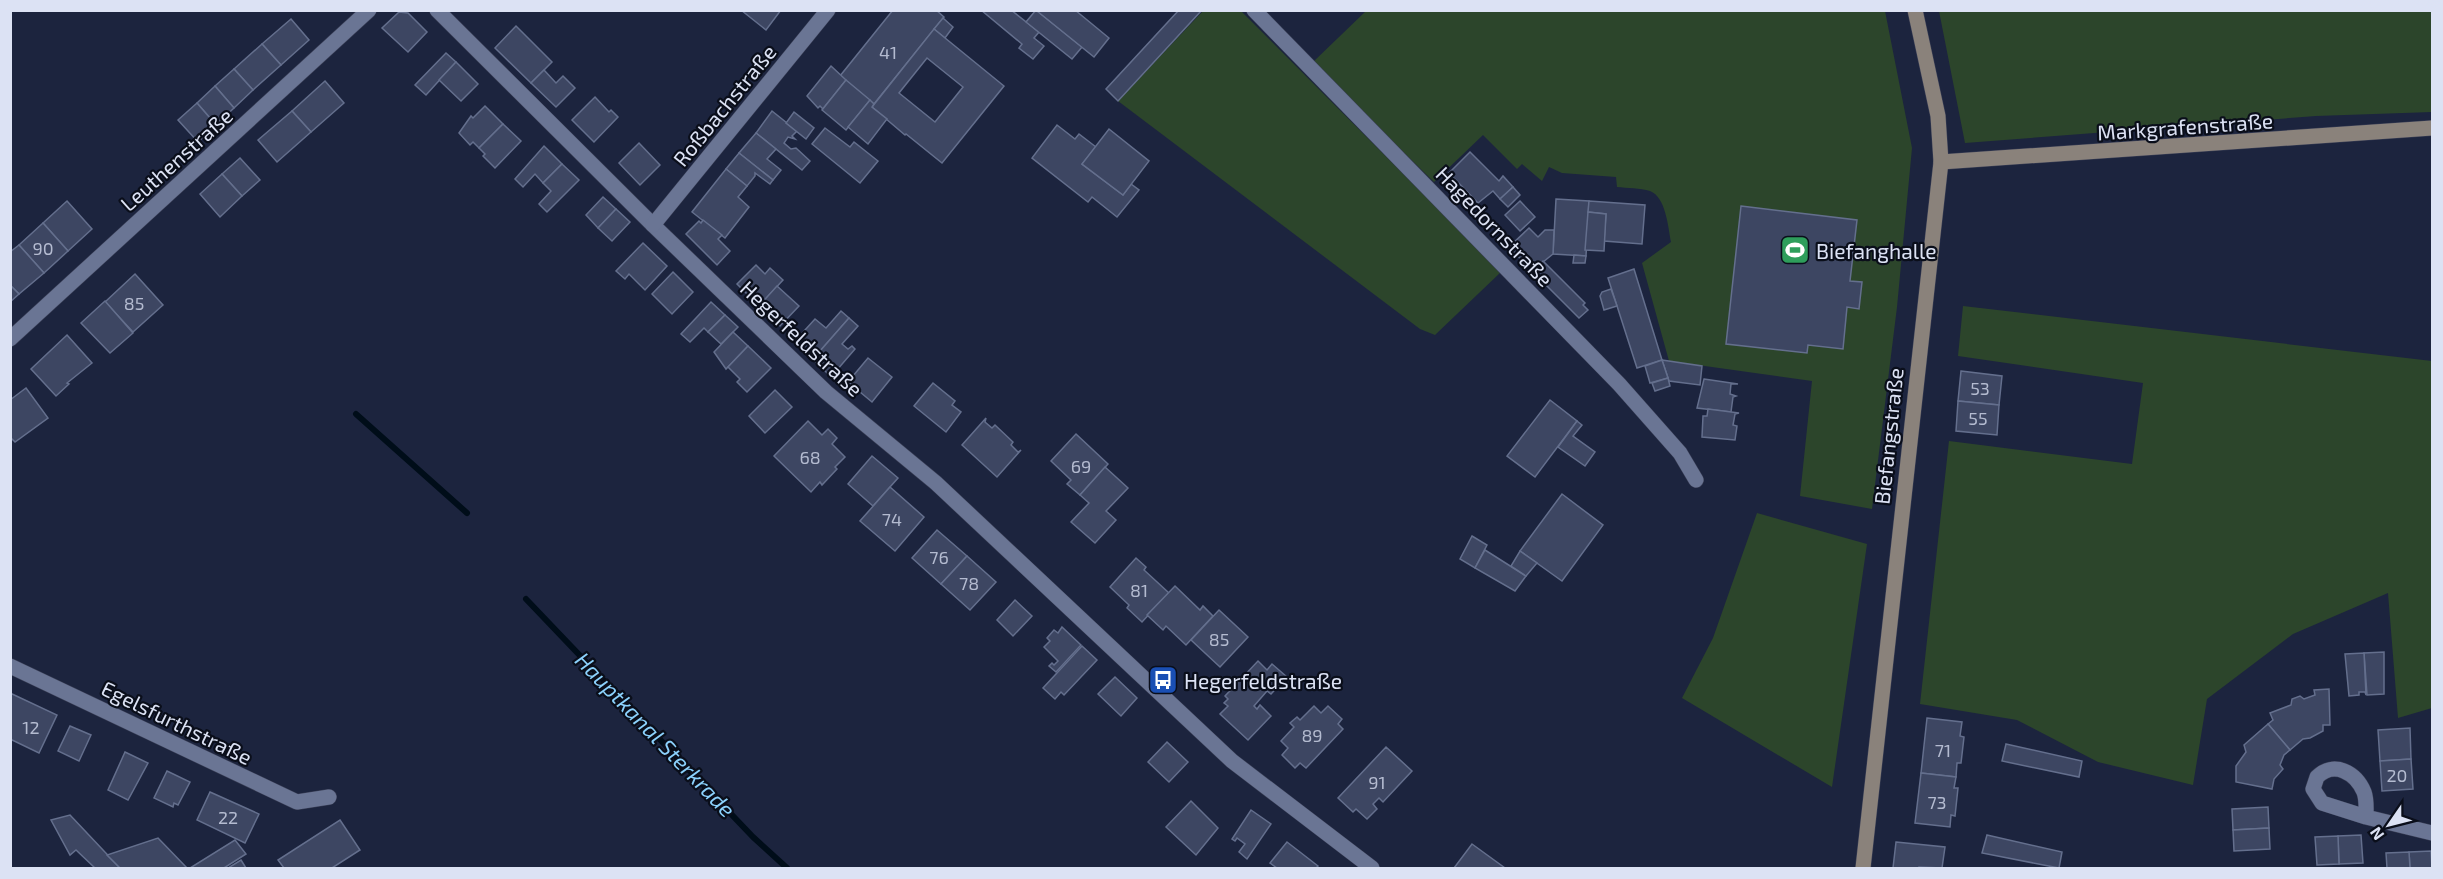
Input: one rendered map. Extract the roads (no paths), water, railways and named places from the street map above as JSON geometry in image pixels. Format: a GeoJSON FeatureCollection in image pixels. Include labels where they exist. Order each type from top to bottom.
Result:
{"type":"FeatureCollection","features":[{"type":"Feature","properties":{"kind":"main road","name":"Biefangstraße"},"geometry":{"type":"LineString","coordinates":[[1863,868],[1941,162],[1938,116],[1915,10]]}},
{"type":"Feature","properties":{"kind":"main road","name":"Markgrafenstraße"},"geometry":{"type":"LineString","coordinates":[[1941,162],[2433,128]]}},
{"type":"Feature","properties":{"kind":"street","name":"Leuthenstraße"},"geometry":{"type":"LineString","coordinates":[[10,339],[369,10]]}},
{"type":"Feature","properties":{"kind":"street","name":"Hegerfeldstraße"},"geometry":{"type":"LineString","coordinates":[[437,10],[653,225],[826,392],[936,483],[1232,761],[1350,862],[1372,868]]}},
{"type":"Feature","properties":{"kind":"street","name":"Roßbachstraße"},"geometry":{"type":"LineString","coordinates":[[653,225],[828,10]]}},
{"type":"Feature","properties":{"kind":"street","name":"Hagedornstraße"},"geometry":{"type":"LineString","coordinates":[[1254,10],[1619,384],[1680,453],[1696,480]]}},
{"type":"Feature","properties":{"kind":"street","name":"Egelsfurthstraße"},"geometry":{"type":"LineString","coordinates":[[10,666],[297,802],[329,797]]}},
{"type":"Feature","properties":{"kind":"street"},"geometry":{"type":"LineString","coordinates":[[2366,817],[2433,833]]}},
{"type":"Feature","properties":{"kind":"waterway","name":"Hauptkanal Sterkrade"},"geometry":{"type":"LineString","coordinates":[[356,414],[467,513]]}},
{"type":"Feature","properties":{"kind":"waterway","name":"Hauptkanal Sterkrade"},"geometry":{"type":"LineString","coordinates":[[526,599],[753,837],[787,868]]}},
{"type":"Feature","properties":{"kind":"place","name":"Biefanghalle"},"geometry":{"type":"Point","coordinates":[1795,250]}},
{"type":"Feature","properties":{"kind":"place","name":"Hegerfeldstraße"},"geometry":{"type":"Point","coordinates":[1163,680]}}]}
